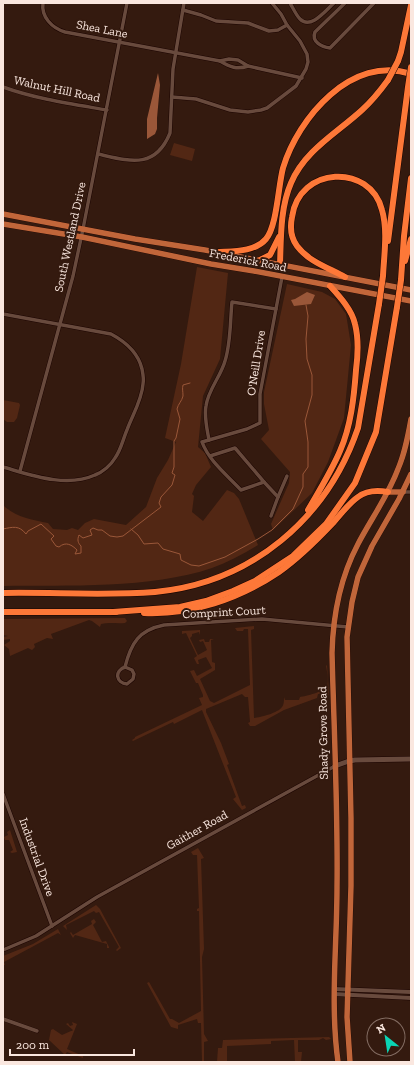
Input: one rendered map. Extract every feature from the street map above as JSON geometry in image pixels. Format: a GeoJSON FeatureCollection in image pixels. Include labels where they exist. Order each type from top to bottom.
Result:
{"type":"FeatureCollection","features":[{"type":"Feature","properties":{"kind":"highway"},"geometry":{"type":"LineString","coordinates":[[280,265],[281,230],[288,190],[301,164],[310,154],[377,96],[388,80],[402,52],[411,5]]}},
{"type":"Feature","properties":{"kind":"highway"},"geometry":{"type":"LineString","coordinates":[[3,593],[104,594],[155,592],[177,589],[207,580],[246,564],[282,541],[310,512],[338,474],[358,428],[379,304],[411,66]]}},
{"type":"Feature","properties":{"kind":"highway"},"geometry":{"type":"LineString","coordinates":[[217,252],[242,250],[255,247],[266,239],[271,230],[282,170],[292,143],[321,103],[333,92],[356,78],[377,71],[401,70],[411,74]]}},
{"type":"Feature","properties":{"kind":"highway"},"geometry":{"type":"LineString","coordinates":[[345,277],[307,257],[293,239],[290,224],[298,198],[304,190],[322,178],[346,177],[365,185],[378,199],[382,210],[384,224],[383,276]]}},
{"type":"Feature","properties":{"kind":"highway"},"geometry":{"type":"LineString","coordinates":[[113,612],[180,607],[206,601],[255,581],[293,556],[326,524],[355,483],[374,438],[397,307],[411,178]]}},
{"type":"Feature","properties":{"kind":"highway"},"geometry":{"type":"LineString","coordinates":[[260,260],[270,255],[281,230]]}},
{"type":"Feature","properties":{"kind":"highway"},"geometry":{"type":"LineString","coordinates":[[401,277],[411,239]]}},
{"type":"Feature","properties":{"kind":"highway"},"geometry":{"type":"LineString","coordinates":[[299,524],[324,482],[340,450],[348,426],[355,392],[358,344],[355,323],[349,310],[330,286]]}},
{"type":"Feature","properties":{"kind":"highway"},"geometry":{"type":"LineString","coordinates":[[3,612],[113,612],[153,614],[187,611],[211,605],[244,592],[277,573],[295,560],[310,547],[358,496],[373,491],[388,492]]}},
{"type":"Feature","properties":{"kind":"main road","name":"Frederick Road"},"geometry":{"type":"LineString","coordinates":[[3,214],[260,260],[411,290]]}},
{"type":"Feature","properties":{"kind":"main road","name":"Frederick Road"},"geometry":{"type":"LineString","coordinates":[[3,224],[82,237],[124,247],[410,302]]}},
{"type":"Feature","properties":{"kind":"main road","name":"O'Neill Drive"},"geometry":{"type":"LineString","coordinates":[[280,265],[282,277]]}},
{"type":"Feature","properties":{"kind":"main road","name":"Shady Grove Road"},"geometry":{"type":"LineString","coordinates":[[338,1062],[335,1033],[334,991],[337,904],[332,653],[334,625],[338,599],[346,572],[357,545],[388,492],[399,468],[411,419]]}},
{"type":"Feature","properties":{"kind":"main road"},"geometry":{"type":"LineString","coordinates":[[350,1062],[347,1017],[352,818],[349,761],[348,627],[358,577],[372,546],[403,492],[411,474]]}},
{"type":"Feature","properties":{"kind":"main road"},"geometry":{"type":"LineString","coordinates":[[388,492],[403,492]]}},
{"type":"Feature","properties":{"kind":"main road","name":"Gaither Road"},"geometry":{"type":"LineString","coordinates":[[335,766],[349,761],[411,759]]}},
{"type":"Feature","properties":{"kind":"main road"},"geometry":{"type":"LineString","coordinates":[[332,938],[334,912],[337,904]]}},
{"type":"Feature","properties":{"kind":"street","name":"Shea Lane"},"geometry":{"type":"LineString","coordinates":[[43,3],[46,17],[50,24],[60,30],[220,61]]}},
{"type":"Feature","properties":{"kind":"street","name":"South Westland Drive"},"geometry":{"type":"LineString","coordinates":[[20,472],[61,324],[82,237],[127,3]]}},
{"type":"Feature","properties":{"kind":"street"},"geometry":{"type":"LineString","coordinates":[[98,154],[128,161],[142,161],[154,155],[161,149],[170,133],[172,69],[184,3]]}},
{"type":"Feature","properties":{"kind":"street"},"geometry":{"type":"LineString","coordinates":[[172,98],[196,99],[235,112],[248,112],[261,110],[271,106],[293,89],[302,78],[307,66],[307,54],[300,41],[287,26],[281,14],[272,3]]}},
{"type":"Feature","properties":{"kind":"street"},"geometry":{"type":"LineString","coordinates":[[290,3],[300,19],[305,22],[312,22],[334,3]]}},
{"type":"Feature","properties":{"kind":"street"},"geometry":{"type":"LineString","coordinates":[[345,3],[313,35],[321,46],[330,48],[374,3]]}},
{"type":"Feature","properties":{"kind":"street"},"geometry":{"type":"LineString","coordinates":[[183,10],[216,21],[248,23],[269,31],[278,30],[287,26]]}},
{"type":"Feature","properties":{"kind":"street"},"geometry":{"type":"LineString","coordinates":[[220,61],[229,59],[238,60],[248,66],[302,78]]}},
{"type":"Feature","properties":{"kind":"street"},"geometry":{"type":"LineString","coordinates":[[220,61],[228,66],[236,68],[248,66]]}},
{"type":"Feature","properties":{"kind":"street","name":"Walnut Hill Road"},"geometry":{"type":"LineString","coordinates":[[3,87],[22,94],[40,98],[107,110]]}},
{"type":"Feature","properties":{"kind":"street","name":"O'Neill Drive"},"geometry":{"type":"LineString","coordinates":[[209,440],[258,425],[261,420],[260,394],[282,277]]}},
{"type":"Feature","properties":{"kind":"street"},"geometry":{"type":"LineString","coordinates":[[264,482],[241,490],[210,456],[202,442],[209,440],[205,415],[206,405],[225,362],[228,351],[232,302],[276,309]]}},
{"type":"Feature","properties":{"kind":"street"},"geometry":{"type":"LineString","coordinates":[[3,314],[111,334],[131,347],[139,359],[143,378],[142,391],[118,453],[108,467],[100,473],[88,478],[69,480],[47,479],[3,467]]}},
{"type":"Feature","properties":{"kind":"street"},"geometry":{"type":"LineString","coordinates":[[210,456],[235,448],[278,497]]}},
{"type":"Feature","properties":{"kind":"street"},"geometry":{"type":"LineString","coordinates":[[271,516],[287,476]]}},
{"type":"Feature","properties":{"kind":"street"},"geometry":{"type":"LineString","coordinates":[[403,492],[411,492]]}},
{"type":"Feature","properties":{"kind":"street","name":"Comprint Court"},"geometry":{"type":"LineString","coordinates":[[125,667],[128,653],[136,640],[147,631],[164,625],[262,619],[348,627]]}},
{"type":"Feature","properties":{"kind":"street","name":"Comprint Court"},"geometry":{"type":"LineString","coordinates":[[125,667],[132,670],[134,674],[133,679],[127,684],[121,682],[118,678],[119,670],[125,667]]}},
{"type":"Feature","properties":{"kind":"street","name":"Gaither Road"},"geometry":{"type":"LineString","coordinates":[[3,950],[26,941],[97,897],[335,766]]}},
{"type":"Feature","properties":{"kind":"street","name":"Industrial Drive"},"geometry":{"type":"LineString","coordinates":[[3,794],[52,926]]}},
{"type":"Feature","properties":{"kind":"street"},"geometry":{"type":"LineString","coordinates":[[334,991],[411,998]]}},
{"type":"Feature","properties":{"kind":"street"},"geometry":{"type":"LineString","coordinates":[[348,992],[411,992]]}},
{"type":"Feature","properties":{"kind":"street"},"geometry":{"type":"LineString","coordinates":[[3,1019],[37,1031]]}},
{"type":"Feature","properties":{"kind":"shaded area"},"geometry":{"type":"Polygon","coordinates":[[[158,73],[160,85],[157,129],[155,134],[147,139],[147,119],[158,73]]]}},
{"type":"Feature","properties":{"kind":"shaded area"},"geometry":{"type":"Polygon","coordinates":[[[174,143],[195,149],[192,161],[170,155],[174,143]]]}},
{"type":"Feature","properties":{"kind":"shaded area"},"geometry":{"type":"Polygon","coordinates":[[[197,267],[228,273],[220,359],[203,396],[198,447],[205,453],[211,467],[196,485],[192,494],[194,496],[192,512],[203,521],[227,490],[234,493],[239,499],[258,545],[235,558],[212,568],[188,575],[162,580],[136,583],[3,586],[3,505],[18,515],[48,523],[53,529],[67,530],[72,528],[78,530],[85,523],[94,519],[126,525],[146,507],[157,478],[168,460],[176,442],[165,438],[181,364],[197,267]]]}},
{"type":"Feature","properties":{"kind":"shaded area"},"geometry":{"type":"Polygon","coordinates":[[[287,284],[322,292],[335,299],[346,314],[351,345],[344,418],[328,462],[312,493],[273,530],[271,524],[289,483],[290,472],[261,439],[269,430],[264,404],[264,392],[287,284]]]}},
{"type":"Feature","properties":{"kind":"shaded area"},"geometry":{"type":"Polygon","coordinates":[[[307,292],[315,295],[311,304],[294,306],[291,300],[307,292]]]}},
{"type":"Feature","properties":{"kind":"shaded area"},"geometry":{"type":"Polygon","coordinates":[[[3,400],[19,403],[20,405],[17,418],[14,422],[7,422],[3,419],[3,400]]]}},
{"type":"Feature","properties":{"kind":"shaded area"},"geometry":{"type":"Polygon","coordinates":[[[125,618],[127,621],[125,623],[104,623],[101,624],[100,627],[89,620],[51,634],[53,639],[47,638],[34,644],[35,647],[32,650],[28,648],[10,656],[9,649],[4,645],[10,641],[10,639],[3,640],[3,637],[8,636],[3,635],[3,619],[125,618]]]}},
{"type":"Feature","properties":{"kind":"shaded area"},"geometry":{"type":"Polygon","coordinates":[[[254,626],[254,629],[251,630],[254,718],[261,717],[280,709],[284,702],[284,697],[285,700],[299,700],[300,697],[322,690],[327,686],[328,680],[329,695],[326,697],[325,694],[318,694],[317,698],[284,710],[255,726],[250,726],[248,723],[250,722],[248,697],[245,697],[242,694],[206,709],[229,764],[227,765],[242,806],[245,805],[246,808],[242,810],[233,799],[236,797],[202,710],[174,724],[173,722],[133,741],[132,740],[135,737],[202,705],[199,698],[203,697],[203,695],[198,683],[196,683],[190,671],[194,670],[197,676],[212,668],[206,657],[198,660],[199,664],[197,664],[194,658],[197,656],[186,633],[182,634],[182,631],[200,630],[200,635],[199,632],[192,634],[190,638],[198,655],[207,650],[203,641],[200,642],[199,640],[204,639],[205,642],[209,642],[210,639],[214,639],[211,640],[212,662],[215,663],[215,670],[200,679],[210,701],[214,703],[250,685],[248,629],[244,629],[243,631],[237,631],[235,628],[254,626]]]}},
{"type":"Feature","properties":{"kind":"shaded area"},"geometry":{"type":"Polygon","coordinates":[[[10,830],[17,852],[12,853],[10,852],[13,850],[9,840],[5,840],[4,837],[8,835],[7,832],[10,830]]]}},
{"type":"Feature","properties":{"kind":"shaded area"},"geometry":{"type":"Polygon","coordinates":[[[198,848],[204,858],[201,859],[204,949],[202,957],[204,1034],[208,1041],[204,1042],[204,1062],[202,1062],[201,1023],[198,1023],[197,1019],[178,1025],[178,1029],[171,1027],[147,983],[149,982],[170,1019],[179,1023],[201,1011],[199,911],[197,911],[199,908],[197,855],[193,855],[191,852],[198,848]]]}},
{"type":"Feature","properties":{"kind":"shaded area"},"geometry":{"type":"Polygon","coordinates":[[[96,905],[100,909],[121,948],[117,951],[116,950],[119,947],[99,912],[96,913],[94,911],[66,925],[67,930],[63,926],[96,905]]]}},
{"type":"Feature","properties":{"kind":"shaded area"},"geometry":{"type":"Polygon","coordinates":[[[94,919],[96,922],[93,925],[102,942],[106,941],[109,948],[107,948],[107,944],[75,935],[73,938],[70,933],[71,932],[73,935],[92,924],[91,921],[94,919]]]}},
{"type":"Feature","properties":{"kind":"shaded area"},"geometry":{"type":"Polygon","coordinates":[[[58,929],[61,935],[58,933],[4,962],[4,965],[3,956],[33,944],[58,929]]]}},
{"type":"Feature","properties":{"kind":"shaded area"},"geometry":{"type":"Polygon","coordinates":[[[72,1022],[77,1024],[67,1049],[83,1056],[83,1058],[67,1052],[65,1055],[49,1040],[51,1030],[53,1029],[62,1035],[72,1031],[73,1030],[66,1024],[68,1023],[70,1026],[73,1025],[72,1022]]]}},
{"type":"Feature","properties":{"kind":"shaded area"},"geometry":{"type":"Polygon","coordinates":[[[329,1037],[331,1039],[326,1040],[323,1038],[319,1040],[298,1040],[298,1052],[302,1052],[301,1062],[295,1062],[294,1040],[271,1041],[271,1044],[227,1046],[227,1062],[217,1062],[218,1048],[222,1048],[223,1040],[329,1037]]]}},
{"type":"Feature","properties":{"kind":"waterway"},"geometry":{"type":"LineString","coordinates":[[131,529],[138,535],[144,544],[158,543],[163,549],[180,554],[181,560],[191,565],[199,566],[225,557],[258,539],[272,530],[293,509],[303,487],[303,474],[308,467],[308,442],[305,421],[312,395],[312,375],[307,359],[306,339],[308,316],[306,305]]}},
{"type":"Feature","properties":{"kind":"waterway"},"geometry":{"type":"LineString","coordinates":[[3,529],[13,527],[18,528],[26,534],[28,531],[41,524],[54,536],[51,539],[56,546],[59,547],[64,544],[71,545],[77,550],[75,554],[81,553],[81,546],[78,540],[79,535],[83,538],[92,535],[90,530],[93,528],[102,530],[110,536],[123,536],[161,507],[159,503],[161,497],[172,485],[175,475],[172,473],[174,467],[174,441],[180,419],[177,409],[183,396],[183,385],[190,383]]}}]}
